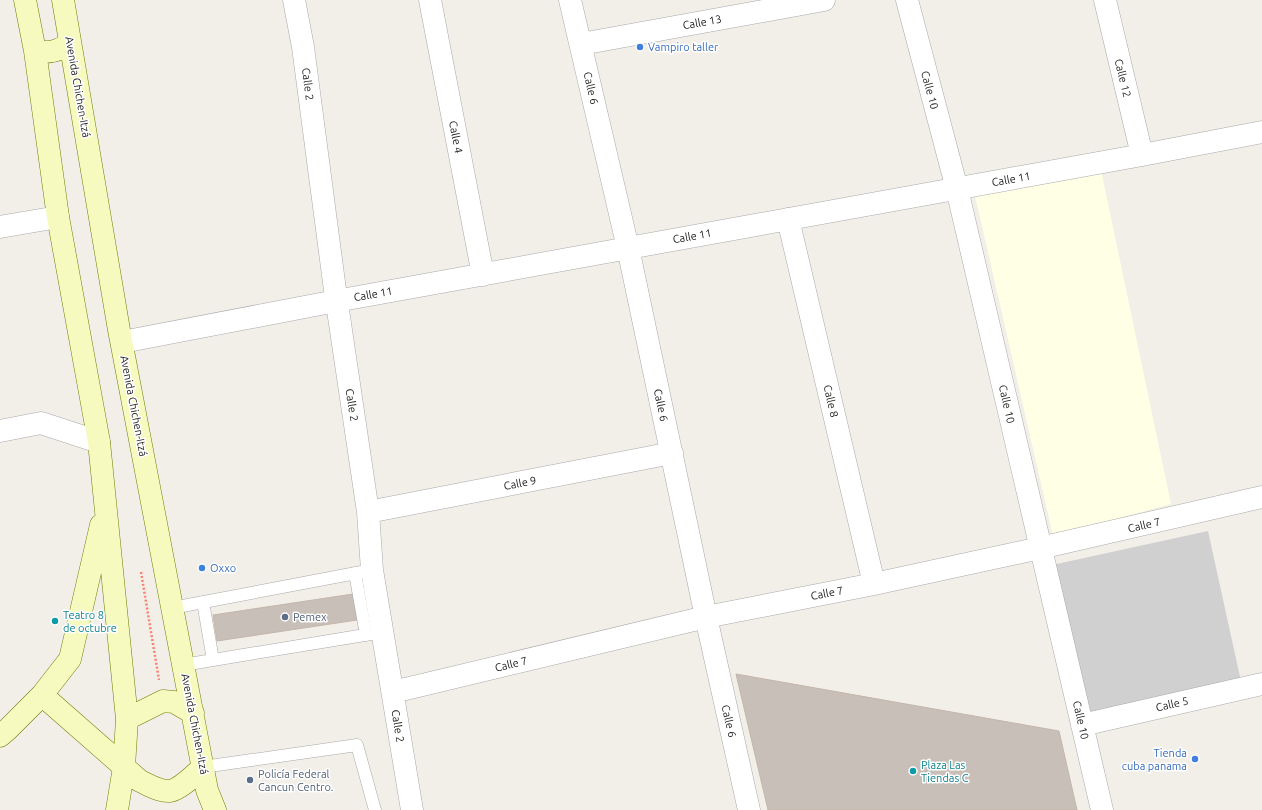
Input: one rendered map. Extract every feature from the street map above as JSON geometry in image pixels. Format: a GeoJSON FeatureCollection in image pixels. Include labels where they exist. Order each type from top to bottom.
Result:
{"type":"FeatureCollection","features":[{"type":"Feature","properties":{"kind":"main road"},"geometry":{"type":"LineString","coordinates":[[25,0],[35,51],[58,217],[99,442],[127,719],[124,767],[116,810]]}},
{"type":"Feature","properties":{"kind":"main road","name":"Avenida Chichen-Itzá"},"geometry":{"type":"LineString","coordinates":[[63,0],[122,342],[207,790],[215,810]]}},
{"type":"Feature","properties":{"kind":"main road"},"geometry":{"type":"LineString","coordinates":[[35,51],[44,53],[53,52],[62,49],[70,43]]}},
{"type":"Feature","properties":{"kind":"main road"},"geometry":{"type":"LineString","coordinates":[[0,736],[42,695],[70,659],[105,508]]}},
{"type":"Feature","properties":{"kind":"main road"},"geometry":{"type":"LineString","coordinates":[[42,695],[140,781],[160,789],[170,791],[180,787],[203,767]]}},
{"type":"Feature","properties":{"kind":"main road"},"geometry":{"type":"LineString","coordinates":[[127,719],[163,701],[174,702],[193,713]]}},
{"type":"Feature","properties":{"kind":"street","name":"Calle 2"},"geometry":{"type":"LineString","coordinates":[[294,0],[303,47],[336,301],[368,512],[364,571],[375,633],[393,692],[412,810]]}},
{"type":"Feature","properties":{"kind":"street","name":"Calle 4"},"geometry":{"type":"LineString","coordinates":[[430,0],[483,275]]}},
{"type":"Feature","properties":{"kind":"street","name":"Calle 6"},"geometry":{"type":"LineString","coordinates":[[570,0],[628,248],[706,617],[749,810]]}},
{"type":"Feature","properties":{"kind":"street","name":"Calle 13"},"geometry":{"type":"LineString","coordinates":[[580,44],[824,0]]}},
{"type":"Feature","properties":{"kind":"street","name":"Calle 10"},"geometry":{"type":"LineString","coordinates":[[907,0],[957,189],[1102,810]]}},
{"type":"Feature","properties":{"kind":"street","name":"Calle 12"},"geometry":{"type":"LineString","coordinates":[[1105,0],[1142,155]]}},
{"type":"Feature","properties":{"kind":"street","name":"Calle 11"},"geometry":{"type":"LineString","coordinates":[[122,342],[336,301],[957,189],[1262,132]]}},
{"type":"Feature","properties":{"kind":"street"},"geometry":{"type":"LineString","coordinates":[[0,227],[58,217]]}},
{"type":"Feature","properties":{"kind":"street","name":"Calle 8"},"geometry":{"type":"LineString","coordinates":[[788,219],[874,584]]}},
{"type":"Feature","properties":{"kind":"street"},"geometry":{"type":"LineString","coordinates":[[0,431],[41,423],[99,442]]}},
{"type":"Feature","properties":{"kind":"street","name":"Calle 9"},"geometry":{"type":"LineString","coordinates":[[368,512],[672,453]]}},
{"type":"Feature","properties":{"kind":"street","name":"Calle 7"},"geometry":{"type":"LineString","coordinates":[[393,692],[706,617],[874,584],[1262,497]]}},
{"type":"Feature","properties":{"kind":"street","name":"Calle 5"},"geometry":{"type":"LineString","coordinates":[[1082,724],[1262,684]]}},
{"type":"Feature","properties":{"kind":"lane"},"geometry":{"type":"LineString","coordinates":[[172,608],[364,571]]}},
{"type":"Feature","properties":{"kind":"lane"},"geometry":{"type":"LineString","coordinates":[[203,602],[213,660]]}},
{"type":"Feature","properties":{"kind":"lane"},"geometry":{"type":"LineString","coordinates":[[183,665],[375,633]]}},
{"type":"Feature","properties":{"kind":"lane"},"geometry":{"type":"LineString","coordinates":[[203,767],[357,745],[375,810]]}},
{"type":"Feature","properties":{"kind":"shaded area"},"geometry":{"type":"Polygon","coordinates":[[[1101,170],[1171,504],[1053,536],[973,187],[1101,170]]]}},
{"type":"Feature","properties":{"kind":"shaded area"},"geometry":{"type":"Polygon","coordinates":[[[1208,531],[1242,686],[1089,716],[1052,565],[1208,531]]]}},
{"type":"Feature","properties":{"kind":"building","name":"Pemex"},"geometry":{"type":"Polygon","coordinates":[[[353,594],[357,620],[217,641],[213,615],[353,594]]]}},
{"type":"Feature","properties":{"kind":"building","name":"Plaza Las Tiendas C"},"geometry":{"type":"Polygon","coordinates":[[[736,674],[1059,731],[1077,810],[768,810],[736,674]]]}},
{"type":"Feature","properties":{"kind":"place","name":"Vampiro taller"},"geometry":{"type":"Point","coordinates":[640,47]}},
{"type":"Feature","properties":{"kind":"place","name":"Oxxo"},"geometry":{"type":"Point","coordinates":[202,568]}},
{"type":"Feature","properties":{"kind":"place","name":"Pemex"},"geometry":{"type":"Point","coordinates":[285,617]}},
{"type":"Feature","properties":{"kind":"place","name":"Teatro 8 de octubre"},"geometry":{"type":"Point","coordinates":[55,621]}},
{"type":"Feature","properties":{"kind":"place","name":"Tienda cuba panama"},"geometry":{"type":"Point","coordinates":[1195,759]}},
{"type":"Feature","properties":{"kind":"place","name":"Plaza Las Tiendas C"},"geometry":{"type":"Point","coordinates":[913,771]}},
{"type":"Feature","properties":{"kind":"place","name":"Policía Federal Cancun Centro."},"geometry":{"type":"Point","coordinates":[250,780]}}]}
